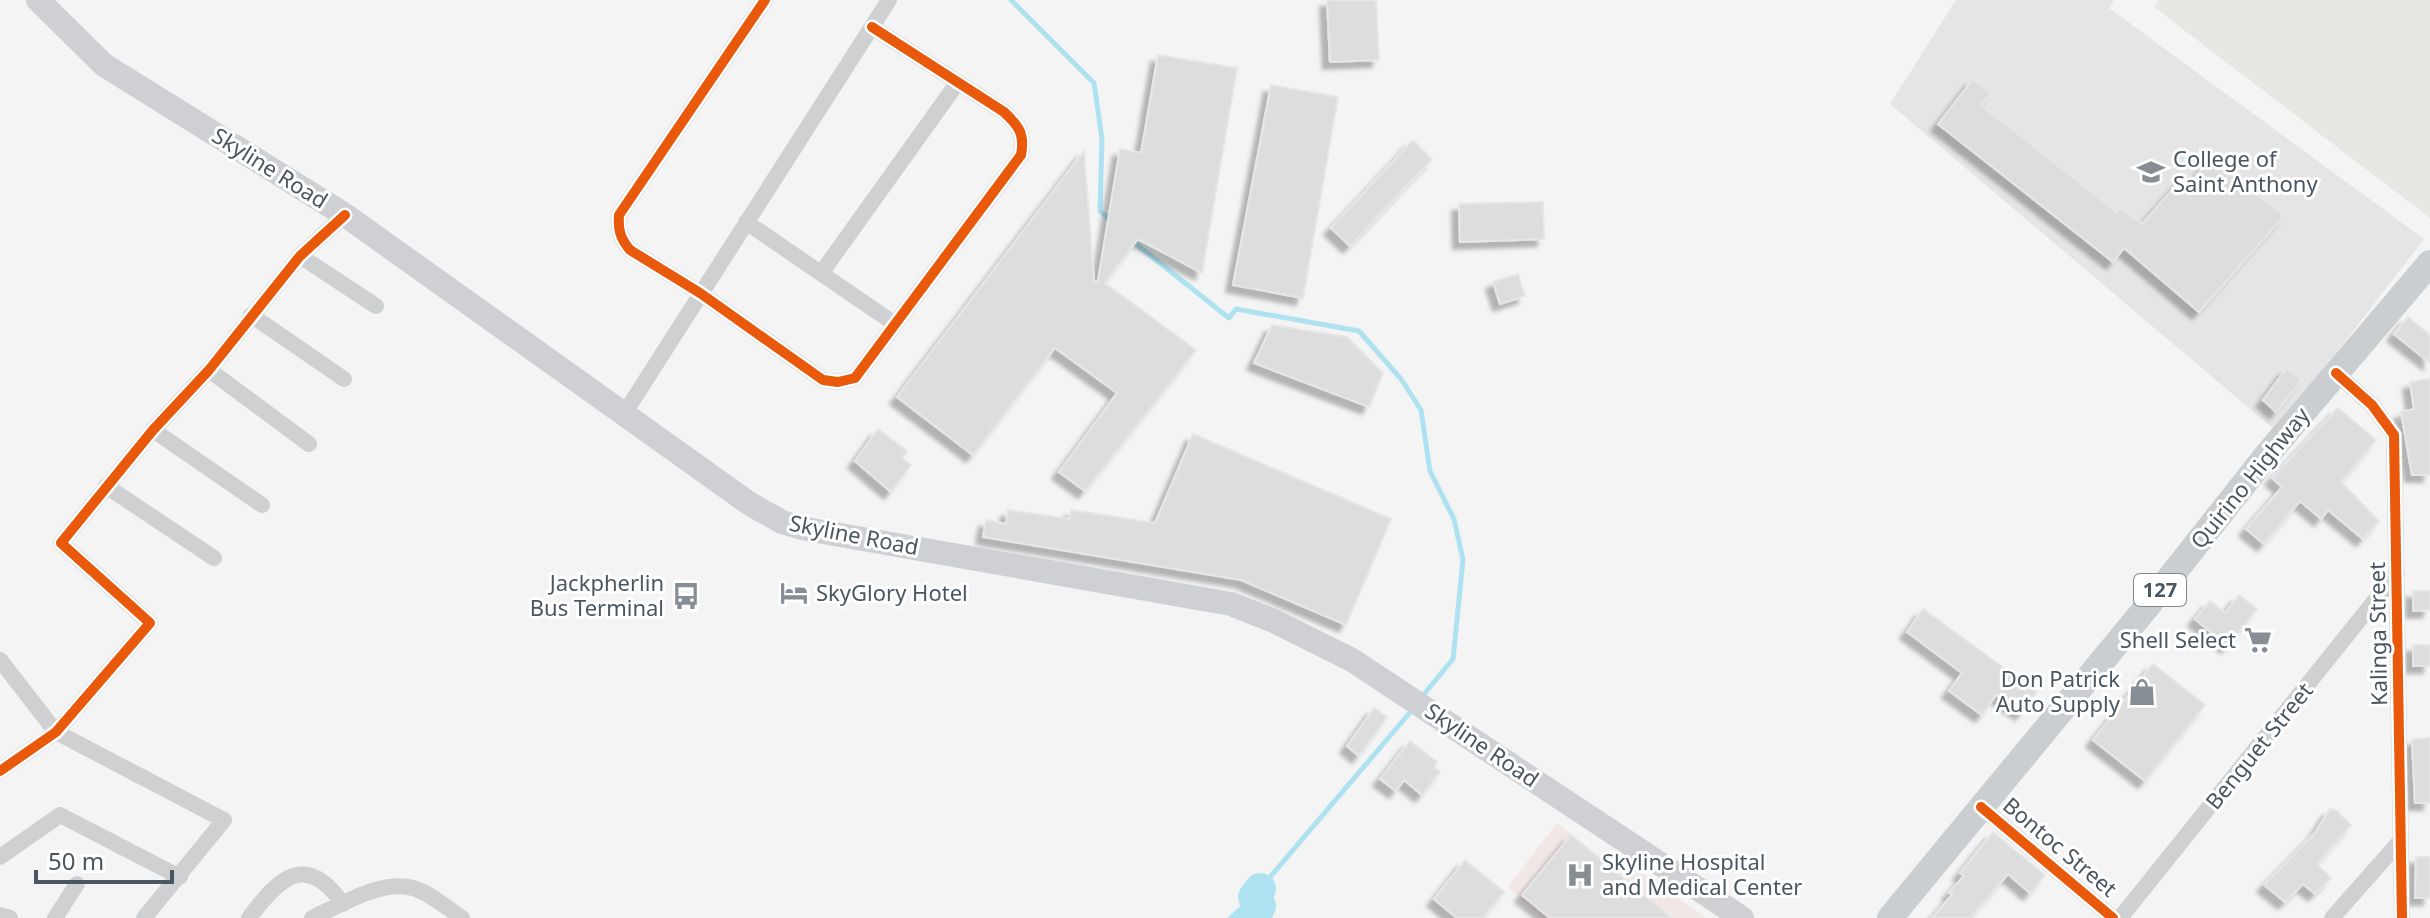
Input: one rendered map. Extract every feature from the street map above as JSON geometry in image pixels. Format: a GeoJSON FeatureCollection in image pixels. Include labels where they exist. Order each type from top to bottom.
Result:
{"type":"FeatureCollection","features":[{"type":"Feature","properties":{"kind":"main road","name":"Skyline Road"},"geometry":{"type":"LineString","coordinates":[[38,0],[104,65],[345,215],[750,504],[782,522],[806,529],[1231,604],[1274,621],[1352,660],[1742,918]]}},
{"type":"Feature","properties":{"kind":"main road","name":"Quirino Highway"},"geometry":{"type":"LineString","coordinates":[[1890,918],[2336,373],[2430,263]]}},
{"type":"Feature","properties":{"kind":"street"},"geometry":{"type":"LineString","coordinates":[[765,0],[619,215],[621,239],[630,250],[700,293],[823,380],[838,382],[855,378],[1021,155],[1024,140],[1019,125],[872,27]]}},
{"type":"Feature","properties":{"kind":"street"},"geometry":{"type":"LineString","coordinates":[[624,414],[889,0]]}},
{"type":"Feature","properties":{"kind":"street"},"geometry":{"type":"LineString","coordinates":[[822,272],[958,82]]}},
{"type":"Feature","properties":{"kind":"street"},"geometry":{"type":"LineString","coordinates":[[0,771],[56,732],[150,623],[61,543],[153,430],[209,370],[300,256],[345,215]]}},
{"type":"Feature","properties":{"kind":"street"},"geometry":{"type":"LineString","coordinates":[[746,222],[895,324]]}},
{"type":"Feature","properties":{"kind":"street"},"geometry":{"type":"LineString","coordinates":[[300,256],[376,306]]}},
{"type":"Feature","properties":{"kind":"street"},"geometry":{"type":"LineString","coordinates":[[251,315],[344,379]]}},
{"type":"Feature","properties":{"kind":"street"},"geometry":{"type":"LineString","coordinates":[[209,370],[309,444]]}},
{"type":"Feature","properties":{"kind":"street","name":"Kalinga Street"},"geometry":{"type":"LineString","coordinates":[[2336,373],[2372,405],[2394,435],[2402,918]]}},
{"type":"Feature","properties":{"kind":"street"},"geometry":{"type":"LineString","coordinates":[[153,430],[262,505]]}},
{"type":"Feature","properties":{"kind":"street"},"geometry":{"type":"LineString","coordinates":[[106,486],[214,558]]}},
{"type":"Feature","properties":{"kind":"street","name":"Benguet Street"},"geometry":{"type":"LineString","coordinates":[[2120,918],[2397,573]]}},
{"type":"Feature","properties":{"kind":"street"},"geometry":{"type":"LineString","coordinates":[[0,660],[56,732],[224,820],[144,918]]}},
{"type":"Feature","properties":{"kind":"street","name":"Bontoc Street"},"geometry":{"type":"LineString","coordinates":[[1981,807],[2113,918]]}},
{"type":"Feature","properties":{"kind":"street"},"geometry":{"type":"LineString","coordinates":[[0,857],[60,815],[180,877]]}},
{"type":"Feature","properties":{"kind":"street"},"geometry":{"type":"LineString","coordinates":[[2332,918],[2401,840]]}},
{"type":"Feature","properties":{"kind":"street"},"geometry":{"type":"LineString","coordinates":[[249,918],[288,877],[308,873],[328,882],[343,904]]}},
{"type":"Feature","properties":{"kind":"street"},"geometry":{"type":"LineString","coordinates":[[55,918],[77,884]]}},
{"type":"Feature","properties":{"kind":"street"},"geometry":{"type":"LineString","coordinates":[[312,918],[386,887],[402,886],[417,889],[462,918]]}},
{"type":"Feature","properties":{"kind":"street"},"geometry":{"type":"LineString","coordinates":[[0,915],[10,918]]}},
{"type":"Feature","properties":{"kind":"shaded area","name":"College of Saint Anthony"},"geometry":{"type":"Polygon","coordinates":[[[1956,0],[2114,0],[2109,8],[2424,239],[2276,431],[1890,104],[1956,0]]]}},
{"type":"Feature","properties":{"kind":"shaded area"},"geometry":{"type":"Polygon","coordinates":[[[2158,0],[2430,0],[2430,218],[2154,7],[2158,0]]]}},
{"type":"Feature","properties":{"kind":"shaded area","name":"Skyline Hospital and Medical Center"},"geometry":{"type":"Polygon","coordinates":[[[1557,823],[1596,854],[1626,862],[1706,918],[1542,918],[1508,887],[1557,823]]]}},
{"type":"Feature","properties":{"kind":"water"},"geometry":{"type":"Polygon","coordinates":[[[1260,889],[1255,918],[1227,918],[1260,889]]]}},
{"type":"Feature","properties":{"kind":"building"},"geometry":{"type":"Polygon","coordinates":[[[1327,0],[1376,0],[1379,60],[1330,62],[1327,0]]]}},
{"type":"Feature","properties":{"kind":"building"},"geometry":{"type":"Polygon","coordinates":[[[1158,55],[1237,68],[1202,273],[1138,239],[1105,283],[1196,350],[1085,491],[1059,472],[1117,393],[1055,348],[973,455],[897,397],[1084,151],[1094,281],[1098,281],[1120,149],[1141,153],[1158,55]]]}},
{"type":"Feature","properties":{"kind":"building"},"geometry":{"type":"Polygon","coordinates":[[[1973,79],[1991,93],[1981,105],[2117,212],[2120,208],[2142,224],[2186,174],[2193,179],[2212,158],[2284,216],[2199,312],[2124,248],[2113,262],[1938,124],[1973,79]]]}},
{"type":"Feature","properties":{"kind":"building"},"geometry":{"type":"Polygon","coordinates":[[[1271,85],[1338,97],[1303,298],[1233,285],[1271,85]]]}},
{"type":"Feature","properties":{"kind":"building"},"geometry":{"type":"Polygon","coordinates":[[[1413,140],[1432,159],[1350,246],[1331,228],[1413,140]]]}},
{"type":"Feature","properties":{"kind":"building"},"geometry":{"type":"Polygon","coordinates":[[[1543,202],[1544,239],[1460,242],[1459,204],[1543,202]]]}},
{"type":"Feature","properties":{"kind":"building"},"geometry":{"type":"Polygon","coordinates":[[[1518,274],[1525,296],[1500,304],[1493,282],[1518,274]]]}},
{"type":"Feature","properties":{"kind":"building"},"geometry":{"type":"Polygon","coordinates":[[[2408,317],[2430,335],[2430,363],[2394,334],[2408,317]]]}},
{"type":"Feature","properties":{"kind":"building"},"geometry":{"type":"Polygon","coordinates":[[[1272,325],[1347,337],[1383,373],[1369,407],[1254,363],[1272,325]]]}},
{"type":"Feature","properties":{"kind":"building"},"geometry":{"type":"Polygon","coordinates":[[[2287,368],[2302,380],[2276,412],[2263,400],[2287,368]]]}},
{"type":"Feature","properties":{"kind":"building"},"geometry":{"type":"Polygon","coordinates":[[[2430,379],[2430,475],[2412,475],[2401,412],[2414,409],[2410,382],[2430,379]]]}},
{"type":"Feature","properties":{"kind":"building"},"geometry":{"type":"Polygon","coordinates":[[[2338,408],[2376,440],[2341,482],[2379,521],[2363,539],[2328,510],[2321,519],[2300,501],[2264,544],[2246,529],[2282,487],[2272,478],[2338,408]]]}},
{"type":"Feature","properties":{"kind":"building"},"geometry":{"type":"Polygon","coordinates":[[[878,429],[907,451],[902,458],[911,465],[891,492],[855,461],[878,429]]]}},
{"type":"Feature","properties":{"kind":"building"},"geometry":{"type":"Polygon","coordinates":[[[1193,434],[1391,519],[1346,625],[1241,580],[983,537],[986,520],[1006,524],[1008,510],[1070,519],[1071,510],[1155,523],[1193,434]]]}},
{"type":"Feature","properties":{"kind":"building"},"geometry":{"type":"Polygon","coordinates":[[[2413,591],[2430,591],[2430,610],[2413,611],[2413,591]]]}},
{"type":"Feature","properties":{"kind":"building"},"geometry":{"type":"Polygon","coordinates":[[[2239,595],[2257,609],[2228,646],[2195,619],[2210,601],[2225,613],[2239,595]]]}},
{"type":"Feature","properties":{"kind":"building"},"geometry":{"type":"Polygon","coordinates":[[[1923,609],[2037,692],[2022,713],[1996,695],[1982,715],[1949,691],[1962,673],[1907,632],[1923,609]]]}},
{"type":"Feature","properties":{"kind":"building"},"geometry":{"type":"Polygon","coordinates":[[[2413,645],[2430,645],[2430,666],[2413,666],[2413,645]]]}},
{"type":"Feature","properties":{"kind":"building"},"geometry":{"type":"Polygon","coordinates":[[[2153,664],[2205,705],[2145,781],[2093,740],[2153,664]]]}},
{"type":"Feature","properties":{"kind":"building"},"geometry":{"type":"Polygon","coordinates":[[[1374,708],[1387,717],[1359,756],[1347,746],[1374,708]]]}},
{"type":"Feature","properties":{"kind":"building"},"geometry":{"type":"Polygon","coordinates":[[[2430,738],[2430,803],[2415,803],[2412,739],[2430,738]]]}},
{"type":"Feature","properties":{"kind":"building"},"geometry":{"type":"Polygon","coordinates":[[[1410,741],[1437,762],[1434,767],[1440,772],[1422,795],[1404,780],[1396,791],[1380,779],[1410,741]]]}},
{"type":"Feature","properties":{"kind":"building"},"geometry":{"type":"Polygon","coordinates":[[[2330,809],[2337,811],[2351,825],[2317,864],[2331,878],[2315,894],[2303,884],[2285,902],[2264,885],[2314,834],[2330,809]]]}},
{"type":"Feature","properties":{"kind":"building"},"geometry":{"type":"Polygon","coordinates":[[[1993,832],[2045,875],[2030,893],[2008,874],[1970,918],[1932,918],[1964,876],[1960,873],[1993,832]]]}},
{"type":"Feature","properties":{"kind":"building","name":"Skyline Hospital and Medical Center"},"geometry":{"type":"Polygon","coordinates":[[[1571,835],[1672,918],[1550,918],[1522,895],[1571,835]]]}},
{"type":"Feature","properties":{"kind":"building"},"geometry":{"type":"Polygon","coordinates":[[[2416,857],[2430,857],[2430,898],[2415,898],[2416,857]]]}},
{"type":"Feature","properties":{"kind":"building"},"geometry":{"type":"Polygon","coordinates":[[[1465,860],[1504,892],[1483,918],[1457,918],[1434,899],[1465,860]]]}},
{"type":"Feature","properties":{"kind":"waterway"},"geometry":{"type":"LineString","coordinates":[[1011,0],[1094,83],[1102,139],[1100,211],[1112,222]]}},
{"type":"Feature","properties":{"kind":"waterway"},"geometry":{"type":"LineString","coordinates":[[1131,240],[1229,318],[1236,309],[1359,331],[1401,379],[1421,410],[1430,471],[1454,519],[1463,560],[1453,659],[1420,699]]}},
{"type":"Feature","properties":{"kind":"waterway"},"geometry":{"type":"LineString","coordinates":[[1260,889],[1412,710]]}},
{"type":"Feature","properties":{"kind":"waterway"},"geometry":{"type":"LineString","coordinates":[[1254,918],[1260,906],[1254,897],[1260,889]]}},
{"type":"Feature","properties":{"kind":"cycle path"},"geometry":{"type":"LineString","coordinates":[[765,0],[619,215],[619,230],[630,250],[700,293],[823,380],[838,382],[855,378],[1021,155],[1022,148],[1020,131],[1004,112],[872,27]]}},
{"type":"Feature","properties":{"kind":"cycle path"},"geometry":{"type":"LineString","coordinates":[[0,771],[56,732],[150,623],[61,543],[153,430],[209,370],[300,256],[345,215]]}},
{"type":"Feature","properties":{"kind":"cycle path"},"geometry":{"type":"LineString","coordinates":[[2336,373],[2372,405],[2394,435],[2402,918]]}},
{"type":"Feature","properties":{"kind":"cycle path"},"geometry":{"type":"LineString","coordinates":[[1981,807],[2113,918]]}},
{"type":"Feature","properties":{"kind":"place","name":"College of Saint Anthony"},"geometry":{"type":"Point","coordinates":[2151,172]}},
{"type":"Feature","properties":{"kind":"place","name":"SkyGlory Hotel"},"geometry":{"type":"Point","coordinates":[794,593]}},
{"type":"Feature","properties":{"kind":"place","name":"Jackpherlin Bus Terminal"},"geometry":{"type":"Point","coordinates":[686,596]}},
{"type":"Feature","properties":{"kind":"place","name":"Shell Select"},"geometry":{"type":"Point","coordinates":[2258,640]}},
{"type":"Feature","properties":{"kind":"place","name":"Don Patrick Auto Supply"},"geometry":{"type":"Point","coordinates":[2142,692]}},
{"type":"Feature","properties":{"kind":"place","name":"Skyline Hospital and Medical Center"},"geometry":{"type":"Point","coordinates":[1580,875]}}]}
